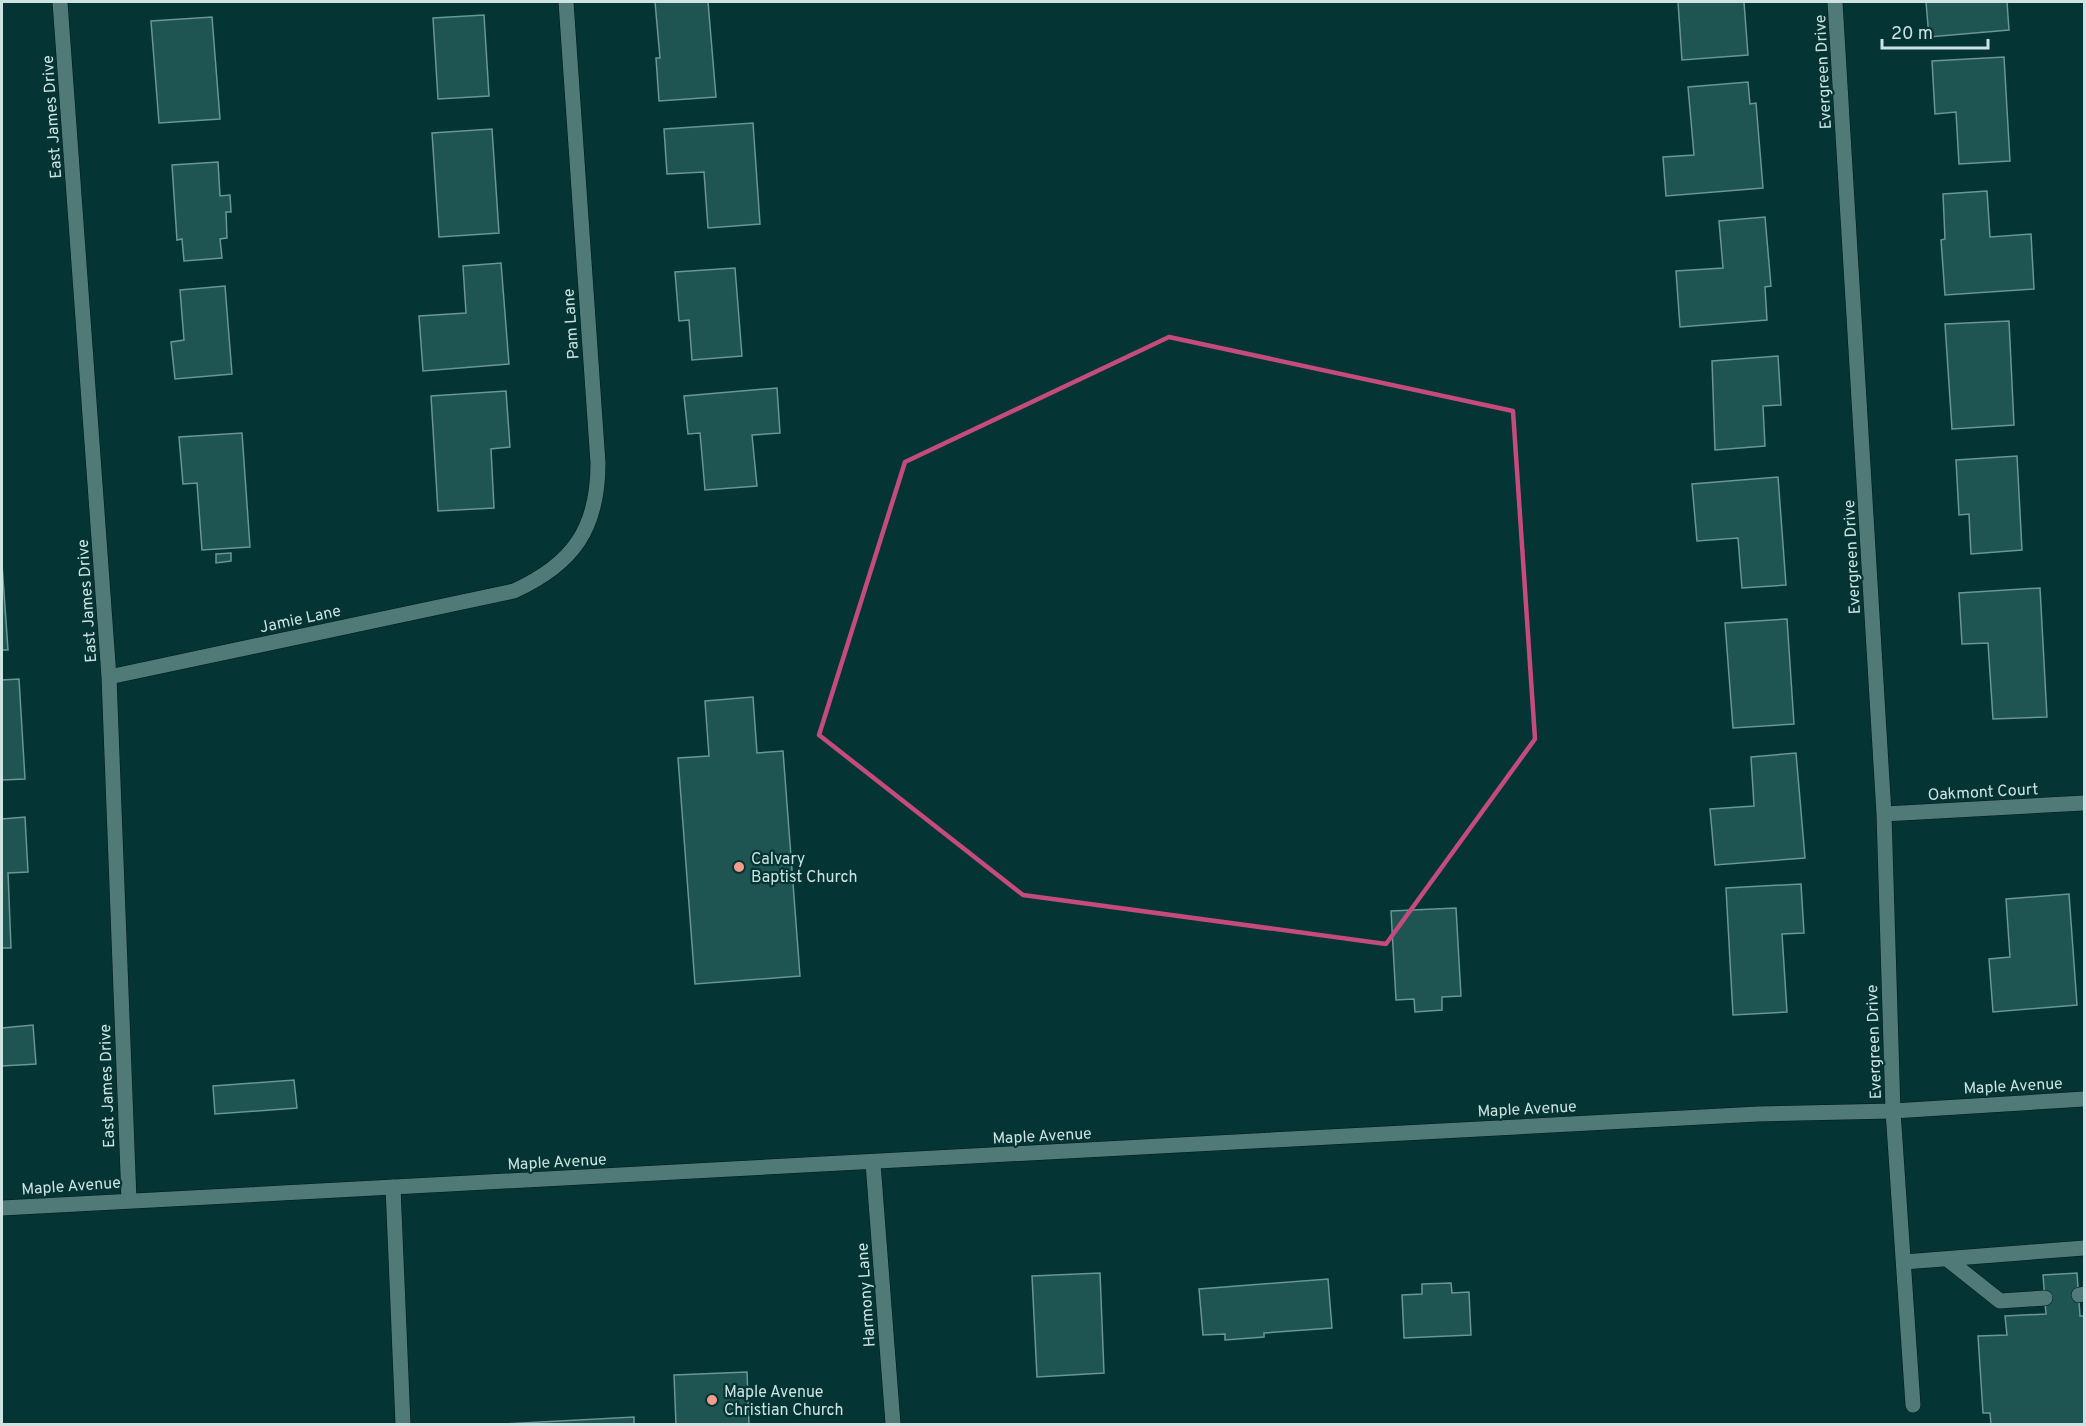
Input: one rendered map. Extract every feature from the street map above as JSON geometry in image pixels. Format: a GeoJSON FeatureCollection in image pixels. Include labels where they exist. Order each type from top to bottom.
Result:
{"type":"FeatureCollection","features":[{"type":"Feature","properties":{"kind":"street","name":"East James Drive"},"geometry":{"type":"LineString","coordinates":[[60,2],[109,676],[129,1200]]}},
{"type":"Feature","properties":{"kind":"street","name":"Pam Lane"},"geometry":{"type":"LineString","coordinates":[[498,594],[514,591],[539,580],[561,563],[579,542],[587,526],[598,491],[566,2]]}},
{"type":"Feature","properties":{"kind":"street","name":"Evergreen Drive"},"geometry":{"type":"LineString","coordinates":[[1835,2],[1884,814],[1893,1111],[1913,1405]]}},
{"type":"Feature","properties":{"kind":"street","name":"Jamie Lane"},"geometry":{"type":"LineString","coordinates":[[109,676],[498,594]]}},
{"type":"Feature","properties":{"kind":"street","name":"Oakmont Court"},"geometry":{"type":"LineString","coordinates":[[1884,814],[2085,803]]}},
{"type":"Feature","properties":{"kind":"street","name":"Maple Avenue"},"geometry":{"type":"LineString","coordinates":[[2,1208],[873,1163],[1747,1114],[1893,1111],[2085,1099]]}},
{"type":"Feature","properties":{"kind":"street","name":"Harmony Lane"},"geometry":{"type":"LineString","coordinates":[[873,1163],[893,1425]]}},
{"type":"Feature","properties":{"kind":"street"},"geometry":{"type":"LineString","coordinates":[[393,1187],[403,1425]]}},
{"type":"Feature","properties":{"kind":"street"},"geometry":{"type":"LineString","coordinates":[[1904,1262],[2085,1248]]}},
{"type":"Feature","properties":{"kind":"street"},"geometry":{"type":"LineString","coordinates":[[1947,1259],[2000,1301],[2018,1302],[2045,1298]]}},
{"type":"Feature","properties":{"kind":"highlighted area"},"geometry":{"type":"Polygon","coordinates":[[[1169,337],[1513,411],[1535,739],[1386,944],[1023,895],[819,735],[905,462],[1169,337]]]}},
{"type":"Feature","properties":{"kind":"building"},"geometry":{"type":"Polygon","coordinates":[[[655,2],[708,2],[716,97],[659,101],[656,58],[660,58],[655,2]]]}},
{"type":"Feature","properties":{"kind":"building"},"geometry":{"type":"Polygon","coordinates":[[[1678,2],[1744,2],[1748,55],[1682,60],[1678,2]]]}},
{"type":"Feature","properties":{"kind":"building"},"geometry":{"type":"Polygon","coordinates":[[[1926,2],[2007,2],[2009,30],[1929,37],[1926,2]]]}},
{"type":"Feature","properties":{"kind":"building"},"geometry":{"type":"Polygon","coordinates":[[[484,15],[489,96],[438,99],[433,18],[484,15]]]}},
{"type":"Feature","properties":{"kind":"building"},"geometry":{"type":"Polygon","coordinates":[[[212,17],[220,119],[159,123],[151,21],[212,17]]]}},
{"type":"Feature","properties":{"kind":"building"},"geometry":{"type":"Polygon","coordinates":[[[2004,57],[2010,161],[1959,164],[1956,112],[1935,114],[1932,61],[2004,57]]]}},
{"type":"Feature","properties":{"kind":"building"},"geometry":{"type":"Polygon","coordinates":[[[1748,82],[1750,104],[1756,103],[1763,188],[1666,196],[1663,157],[1694,155],[1688,87],[1748,82]]]}},
{"type":"Feature","properties":{"kind":"building"},"geometry":{"type":"Polygon","coordinates":[[[753,123],[760,224],[708,228],[704,172],[667,174],[664,129],[753,123]]]}},
{"type":"Feature","properties":{"kind":"building"},"geometry":{"type":"Polygon","coordinates":[[[492,129],[499,233],[439,237],[432,133],[492,129]]]}},
{"type":"Feature","properties":{"kind":"building"},"geometry":{"type":"Polygon","coordinates":[[[218,162],[220,196],[230,195],[231,212],[226,212],[227,238],[220,239],[222,258],[184,261],[182,239],[177,240],[172,165],[218,162]]]}},
{"type":"Feature","properties":{"kind":"building"},"geometry":{"type":"Polygon","coordinates":[[[1987,191],[1990,237],[2031,234],[2034,289],[1945,295],[1941,240],[1945,239],[1943,194],[1987,191]]]}},
{"type":"Feature","properties":{"kind":"building"},"geometry":{"type":"Polygon","coordinates":[[[1765,217],[1771,286],[1765,287],[1767,320],[1680,327],[1676,271],[1723,268],[1719,221],[1765,217]]]}},
{"type":"Feature","properties":{"kind":"building"},"geometry":{"type":"Polygon","coordinates":[[[501,263],[509,364],[423,371],[419,316],[466,313],[463,266],[501,263]]]}},
{"type":"Feature","properties":{"kind":"building"},"geometry":{"type":"Polygon","coordinates":[[[735,268],[742,356],[692,360],[689,320],[679,321],[675,272],[735,268]]]}},
{"type":"Feature","properties":{"kind":"building"},"geometry":{"type":"Polygon","coordinates":[[[225,286],[232,374],[175,379],[171,342],[184,340],[180,290],[225,286]]]}},
{"type":"Feature","properties":{"kind":"building"},"geometry":{"type":"Polygon","coordinates":[[[2009,321],[2014,425],[1952,429],[1945,324],[2009,321]]]}},
{"type":"Feature","properties":{"kind":"building"},"geometry":{"type":"Polygon","coordinates":[[[1778,356],[1781,405],[1763,406],[1765,446],[1715,450],[1712,361],[1778,356]]]}},
{"type":"Feature","properties":{"kind":"building"},"geometry":{"type":"Polygon","coordinates":[[[777,388],[780,433],[752,435],[757,486],[705,490],[700,433],[688,434],[684,396],[777,388]]]}},
{"type":"Feature","properties":{"kind":"building"},"geometry":{"type":"Polygon","coordinates":[[[506,391],[510,447],[491,449],[494,508],[438,511],[431,396],[506,391]]]}},
{"type":"Feature","properties":{"kind":"building"},"geometry":{"type":"Polygon","coordinates":[[[242,433],[250,547],[202,550],[197,483],[183,484],[179,437],[242,433]]]}},
{"type":"Feature","properties":{"kind":"building"},"geometry":{"type":"Polygon","coordinates":[[[2017,456],[2022,550],[1971,554],[1969,514],[1959,515],[1956,460],[2017,456]]]}},
{"type":"Feature","properties":{"kind":"building"},"geometry":{"type":"Polygon","coordinates":[[[1778,477],[1786,585],[1742,588],[1738,538],[1697,541],[1692,484],[1778,477]]]}},
{"type":"Feature","properties":{"kind":"building"},"geometry":{"type":"Polygon","coordinates":[[[231,553],[231,561],[216,563],[216,554],[231,553]]]}},
{"type":"Feature","properties":{"kind":"building"},"geometry":{"type":"Polygon","coordinates":[[[2,564],[8,650],[2,650],[2,564]]]}},
{"type":"Feature","properties":{"kind":"building"},"geometry":{"type":"Polygon","coordinates":[[[2040,588],[2047,717],[1993,719],[1988,643],[1962,644],[1959,593],[2040,588]]]}},
{"type":"Feature","properties":{"kind":"building"},"geometry":{"type":"Polygon","coordinates":[[[1787,619],[1794,724],[1733,728],[1725,623],[1787,619]]]}},
{"type":"Feature","properties":{"kind":"building"},"geometry":{"type":"Polygon","coordinates":[[[19,679],[25,779],[2,780],[2,680],[19,679]]]}},
{"type":"Feature","properties":{"kind":"building","name":"Calvary Baptist Church"},"geometry":{"type":"Polygon","coordinates":[[[753,697],[757,753],[783,751],[800,976],[695,984],[678,758],[709,756],[705,701],[753,697]]]}},
{"type":"Feature","properties":{"kind":"building"},"geometry":{"type":"Polygon","coordinates":[[[1796,753],[1805,858],[1715,865],[1710,809],[1754,806],[1751,757],[1796,753]]]}},
{"type":"Feature","properties":{"kind":"building"},"geometry":{"type":"Polygon","coordinates":[[[25,817],[28,872],[8,873],[11,948],[2,948],[2,819],[25,817]]]}},
{"type":"Feature","properties":{"kind":"building"},"geometry":{"type":"Polygon","coordinates":[[[1801,884],[1804,933],[1782,934],[1787,1012],[1733,1015],[1726,888],[1801,884]]]}},
{"type":"Feature","properties":{"kind":"building"},"geometry":{"type":"Polygon","coordinates":[[[2069,894],[2077,1005],[1993,1012],[1989,959],[2010,957],[2006,899],[2069,894]]]}},
{"type":"Feature","properties":{"kind":"building"},"geometry":{"type":"Polygon","coordinates":[[[1456,908],[1461,996],[1442,997],[1442,1010],[1415,1012],[1414,999],[1396,1000],[1391,911],[1456,908]]]}},
{"type":"Feature","properties":{"kind":"building"},"geometry":{"type":"Polygon","coordinates":[[[33,1025],[36,1064],[2,1066],[2,1028],[33,1025]]]}},
{"type":"Feature","properties":{"kind":"building"},"geometry":{"type":"Polygon","coordinates":[[[294,1080],[297,1108],[215,1114],[213,1086],[294,1080]]]}},
{"type":"Feature","properties":{"kind":"building"},"geometry":{"type":"Polygon","coordinates":[[[1100,1273],[1104,1373],[1037,1377],[1032,1276],[1100,1273]]]}},
{"type":"Feature","properties":{"kind":"building"},"geometry":{"type":"Polygon","coordinates":[[[2077,1273],[2080,1316],[2084,1316],[2084,1424],[1991,1424],[1990,1413],[1983,1413],[1978,1336],[2007,1335],[2005,1316],[2046,1314],[2043,1275],[2077,1273]]]}},
{"type":"Feature","properties":{"kind":"building"},"geometry":{"type":"Polygon","coordinates":[[[1328,1279],[1332,1328],[1264,1333],[1264,1337],[1225,1340],[1225,1334],[1203,1335],[1199,1289],[1328,1279]]]}},
{"type":"Feature","properties":{"kind":"building"},"geometry":{"type":"Polygon","coordinates":[[[1451,1283],[1452,1293],[1469,1292],[1471,1335],[1404,1338],[1402,1295],[1422,1294],[1422,1284],[1451,1283]]]}},
{"type":"Feature","properties":{"kind":"building","name":"Maple Avenue Christian Church"},"geometry":{"type":"Polygon","coordinates":[[[747,1372],[749,1424],[676,1424],[674,1375],[747,1372]]]}},
{"type":"Feature","properties":{"kind":"building"},"geometry":{"type":"Polygon","coordinates":[[[634,1417],[634,1424],[504,1424],[634,1417]]]}},
{"type":"Feature","properties":{"kind":"place","name":"Calvary Baptist Church"},"geometry":{"type":"Point","coordinates":[739,867]}},
{"type":"Feature","properties":{"kind":"place","name":"Maple Avenue Christian Church"},"geometry":{"type":"Point","coordinates":[712,1400]}}]}
